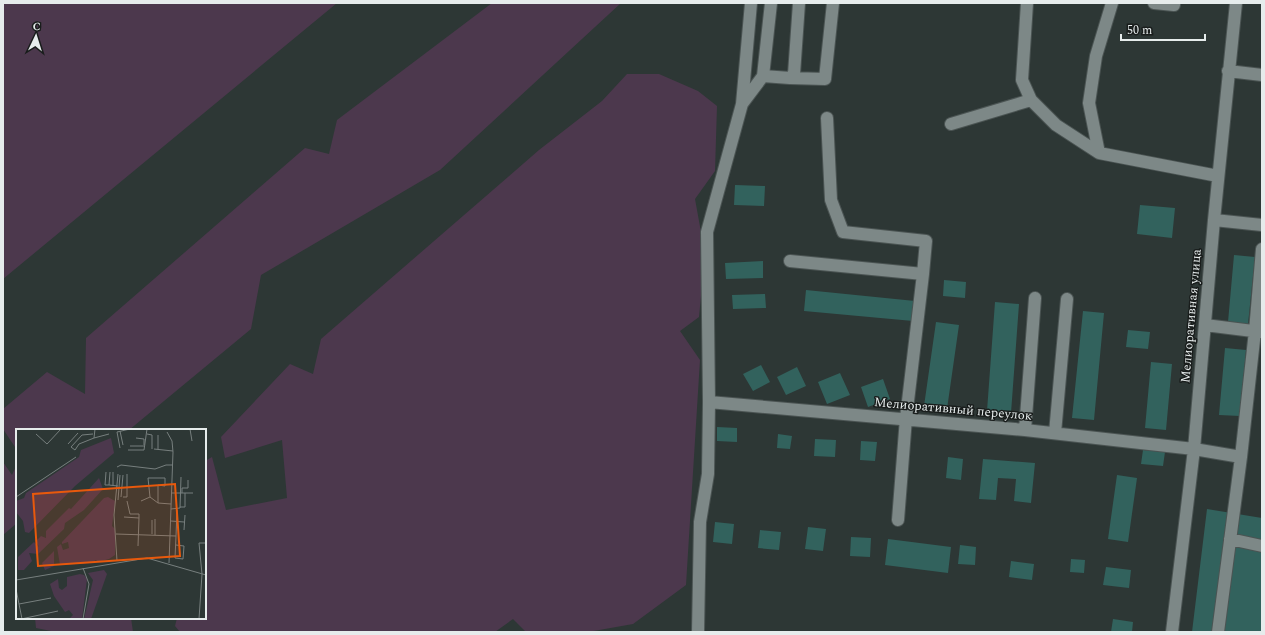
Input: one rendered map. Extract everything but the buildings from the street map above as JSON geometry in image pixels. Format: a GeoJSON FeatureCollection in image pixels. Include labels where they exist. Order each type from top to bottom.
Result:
{"type":"FeatureCollection","features":[{"type":"Feature","properties":{"kind":"street"},"geometry":{"type":"LineString","coordinates":[[698,632],[700,522],[708,474],[709,402],[707,232],[742,104],[751,3]]}},
{"type":"Feature","properties":{"kind":"street"},"geometry":{"type":"LineString","coordinates":[[742,104],[763,76],[771,3]]}},
{"type":"Feature","properties":{"kind":"street"},"geometry":{"type":"LineString","coordinates":[[790,78],[794,74],[799,3]]}},
{"type":"Feature","properties":{"kind":"street"},"geometry":{"type":"LineString","coordinates":[[763,76],[825,79],[833,3]]}},
{"type":"Feature","properties":{"kind":"street"},"geometry":{"type":"LineString","coordinates":[[1027,3],[1022,80],[1031,100],[1056,125],[1099,153],[1218,176]]}},
{"type":"Feature","properties":{"kind":"street"},"geometry":{"type":"LineString","coordinates":[[1099,153],[1089,104],[1096,56],[1112,3]]}},
{"type":"Feature","properties":{"kind":"street"},"geometry":{"type":"LineString","coordinates":[[1154,3],[1174,5],[1174,3]]}},
{"type":"Feature","properties":{"kind":"street","name":"Мелиоративная улица"},"geometry":{"type":"LineString","coordinates":[[1172,632],[1194,449],[1218,176],[1236,3]]}},
{"type":"Feature","properties":{"kind":"street"},"geometry":{"type":"LineString","coordinates":[[1228,71],[1262,75]]}},
{"type":"Feature","properties":{"kind":"street"},"geometry":{"type":"LineString","coordinates":[[951,124],[1031,100]]}},
{"type":"Feature","properties":{"kind":"street"},"geometry":{"type":"LineString","coordinates":[[827,118],[831,200],[843,232],[926,241],[906,418],[898,520]]}},
{"type":"Feature","properties":{"kind":"street"},"geometry":{"type":"LineString","coordinates":[[1214,220],[1262,225]]}},
{"type":"Feature","properties":{"kind":"street"},"geometry":{"type":"LineString","coordinates":[[1218,632],[1258,332],[1262,249]]}},
{"type":"Feature","properties":{"kind":"street"},"geometry":{"type":"LineString","coordinates":[[790,261],[923,274]]}},
{"type":"Feature","properties":{"kind":"street"},"geometry":{"type":"LineString","coordinates":[[1024,430],[1035,298]]}},
{"type":"Feature","properties":{"kind":"street"},"geometry":{"type":"LineString","coordinates":[[1055,433],[1067,300]]}},
{"type":"Feature","properties":{"kind":"street"},"geometry":{"type":"LineString","coordinates":[[1205,325],[1258,332]]}},
{"type":"Feature","properties":{"kind":"street","name":"Мелиоративный переулок"},"geometry":{"type":"LineString","coordinates":[[709,402],[906,418],[1055,433],[1241,456]]}},
{"type":"Feature","properties":{"kind":"street"},"geometry":{"type":"LineString","coordinates":[[1230,539],[1262,546]]}},
{"type":"Feature","properties":{"kind":"shaded area"},"geometry":{"type":"Polygon","coordinates":[[[3,3],[337,3],[3,279],[3,3]]]}},
{"type":"Feature","properties":{"kind":"shaded area"},"geometry":{"type":"Polygon","coordinates":[[[492,3],[621,3],[440,170],[261,275],[251,329],[130,429],[16,429],[16,448],[3,429],[3,409],[47,372],[85,394],[86,338],[305,148],[329,154],[337,120],[492,3]]]}},
{"type":"Feature","properties":{"kind":"shaded area"},"geometry":{"type":"Polygon","coordinates":[[[627,74],[659,74],[698,91],[717,106],[715,171],[695,199],[705,254],[699,317],[680,331],[700,360],[686,585],[633,624],[588,632],[526,632],[513,619],[495,632],[180,632],[175,626],[177,619],[206,619],[206,460],[212,457],[226,510],[287,498],[282,440],[225,458],[221,437],[290,364],[313,374],[321,339],[539,150],[602,101],[627,74]]]}},
{"type":"Feature","properties":{"kind":"shaded area"},"geometry":{"type":"Polygon","coordinates":[[[3,462],[12,475],[16,466],[16,524],[3,535],[3,462]]]}},
{"type":"Feature","properties":{"kind":"shaded area"},"geometry":{"type":"Polygon","coordinates":[[[35,619],[131,619],[133,632],[52,632],[36,628],[35,619]]]}}]}
